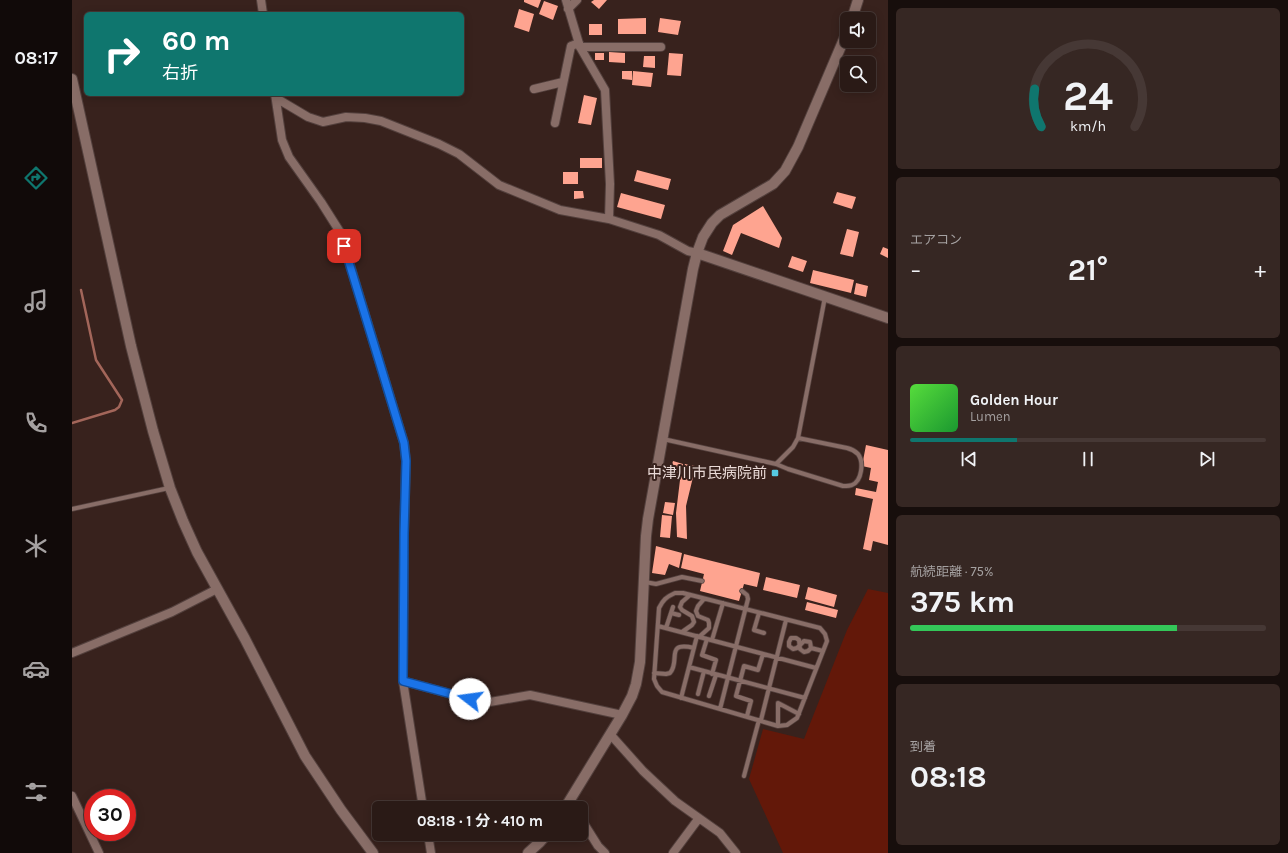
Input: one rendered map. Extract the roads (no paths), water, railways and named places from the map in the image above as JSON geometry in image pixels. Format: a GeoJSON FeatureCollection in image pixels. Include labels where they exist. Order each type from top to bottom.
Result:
{"type":"FeatureCollection","features":[{"type":"Feature","properties":{"kind":"street"},"geometry":{"type":"LineString","coordinates":[[261,0],[263,12]]}},
{"type":"Feature","properties":{"kind":"street"},"geometry":{"type":"LineString","coordinates":[[566,0],[580,45],[605,90],[610,184],[609,219]]}},
{"type":"Feature","properties":{"kind":"street"},"geometry":{"type":"LineString","coordinates":[[568,9],[577,0]]}},
{"type":"Feature","properties":{"kind":"street"},"geometry":{"type":"LineString","coordinates":[[854,12],[858,0]]}},
{"type":"Feature","properties":{"kind":"street"},"geometry":{"type":"LineString","coordinates":[[555,123],[571,46],[661,47]]}},
{"type":"Feature","properties":{"kind":"street"},"geometry":{"type":"LineString","coordinates":[[572,801],[622,715],[632,696],[636,684],[640,662],[648,524],[662,439],[697,253],[703,237],[712,223],[720,215],[773,184],[785,171],[798,147],[840,48]]}},
{"type":"Feature","properties":{"kind":"street"},"geometry":{"type":"LineString","coordinates":[[72,79],[131,346],[153,431],[170,488],[197,552],[245,639],[305,756],[341,810],[373,853]]}},
{"type":"Feature","properties":{"kind":"street"},"geometry":{"type":"LineString","coordinates":[[534,89],[563,82]]}},
{"type":"Feature","properties":{"kind":"street"},"geometry":{"type":"LineString","coordinates":[[276,96],[308,117],[323,122],[346,117],[381,121],[439,144],[459,154],[499,185],[560,210],[609,219],[659,234],[688,251],[888,318]]}},
{"type":"Feature","properties":{"kind":"street"},"geometry":{"type":"LineString","coordinates":[[276,96],[282,140],[289,157],[340,232],[404,443],[406,461],[403,681],[422,801]]}},
{"type":"Feature","properties":{"kind":"street"},"geometry":{"type":"LineString","coordinates":[[72,653],[172,612],[217,589]]}},
{"type":"Feature","properties":{"kind":"street"},"geometry":{"type":"LineString","coordinates":[[403,681],[484,703],[530,695],[622,715]]}},
{"type":"Feature","properties":{"kind":"street"},"geometry":{"type":"LineString","coordinates":[[610,734],[642,771],[675,801],[720,833],[736,853]]}},
{"type":"Feature","properties":{"kind":"street"},"geometry":{"type":"LineString","coordinates":[[72,796],[99,853]]}},
{"type":"Feature","properties":{"kind":"street"},"geometry":{"type":"LineString","coordinates":[[673,853],[699,818]]}},
{"type":"Feature","properties":{"kind":"street"},"geometry":{"type":"LineString","coordinates":[[588,830],[598,846],[605,853]]}},
{"type":"Feature","properties":{"kind":"street"},"geometry":{"type":"LineString","coordinates":[[429,841],[431,853]]}},
{"type":"Feature","properties":{"kind":"street"},"geometry":{"type":"LineString","coordinates":[[528,853],[541,841]]}},
{"type":"Feature","properties":{"kind":"lane"},"geometry":{"type":"LineString","coordinates":[[776,464],[793,447],[798,438],[825,297]]}},
{"type":"Feature","properties":{"kind":"lane"},"geometry":{"type":"LineString","coordinates":[[662,439],[776,464],[843,486],[852,486],[857,482],[862,462],[858,454],[853,450],[798,438]]}},
{"type":"Feature","properties":{"kind":"lane"},"geometry":{"type":"LineString","coordinates":[[72,509],[170,488]]}},
{"type":"Feature","properties":{"kind":"lane"},"geometry":{"type":"LineString","coordinates":[[644,582],[656,584],[682,577],[702,581]]}},
{"type":"Feature","properties":{"kind":"lane"},"geometry":{"type":"LineString","coordinates":[[720,709],[748,599],[747,594],[742,591]]}},
{"type":"Feature","properties":{"kind":"lane"},"geometry":{"type":"LineString","coordinates":[[683,593],[723,604],[820,628],[825,634],[827,641],[799,714],[797,718],[787,725],[778,726],[681,698],[662,692],[657,686],[654,679],[654,673],[659,608],[663,600],[674,594],[683,593]]}},
{"type":"Feature","properties":{"kind":"lane"},"geometry":{"type":"LineString","coordinates":[[682,632],[694,622],[692,616],[680,607],[682,602],[690,595]]}},
{"type":"Feature","properties":{"kind":"lane"},"geometry":{"type":"LineString","coordinates":[[681,698],[698,636],[709,628],[708,620],[698,616],[696,612],[698,606],[704,599]]}},
{"type":"Feature","properties":{"kind":"lane"},"geometry":{"type":"LineString","coordinates":[[712,640],[723,604]]}},
{"type":"Feature","properties":{"kind":"lane"},"geometry":{"type":"LineString","coordinates":[[666,628],[673,607]]}},
{"type":"Feature","properties":{"kind":"lane"},"geometry":{"type":"LineString","coordinates":[[671,613],[679,615]]}},
{"type":"Feature","properties":{"kind":"lane"},"geometry":{"type":"LineString","coordinates":[[759,613],[754,630],[764,633]]}},
{"type":"Feature","properties":{"kind":"lane"},"geometry":{"type":"LineString","coordinates":[[744,776],[786,620]]}},
{"type":"Feature","properties":{"kind":"lane"},"geometry":{"type":"LineString","coordinates":[[658,626],[816,668]]}},
{"type":"Feature","properties":{"kind":"lane"},"geometry":{"type":"LineString","coordinates":[[707,639],[702,655],[716,660],[709,696]]}},
{"type":"Feature","properties":{"kind":"lane"},"geometry":{"type":"LineString","coordinates":[[804,640],[811,645],[811,648],[804,652],[800,649],[800,645],[804,640]]}},
{"type":"Feature","properties":{"kind":"lane"},"geometry":{"type":"LineString","coordinates":[[654,673],[670,673],[674,667],[674,653],[681,646],[694,648]]}},
{"type":"Feature","properties":{"kind":"lane"},"geometry":{"type":"LineString","coordinates":[[811,648],[823,651]]}},
{"type":"Feature","properties":{"kind":"lane"},"geometry":{"type":"LineString","coordinates":[[746,716],[751,700],[736,696],[744,666],[758,670],[763,654]]}},
{"type":"Feature","properties":{"kind":"lane"},"geometry":{"type":"LineString","coordinates":[[689,667],[805,698]]}},
{"type":"Feature","properties":{"kind":"lane"},"geometry":{"type":"LineString","coordinates":[[698,694],[704,671]]}},
{"type":"Feature","properties":{"kind":"lane"},"geometry":{"type":"LineString","coordinates":[[778,726],[778,703],[799,714]]}},
{"type":"Feature","properties":{"kind":"waterway"},"geometry":{"type":"LineString","coordinates":[[72,423],[115,410],[119,407],[122,400],[96,360],[81,290]]}},
{"type":"Feature","properties":{"kind":"place","name":"中津川市民病院前"},"geometry":{"type":"Point","coordinates":[775,473]}}]}
